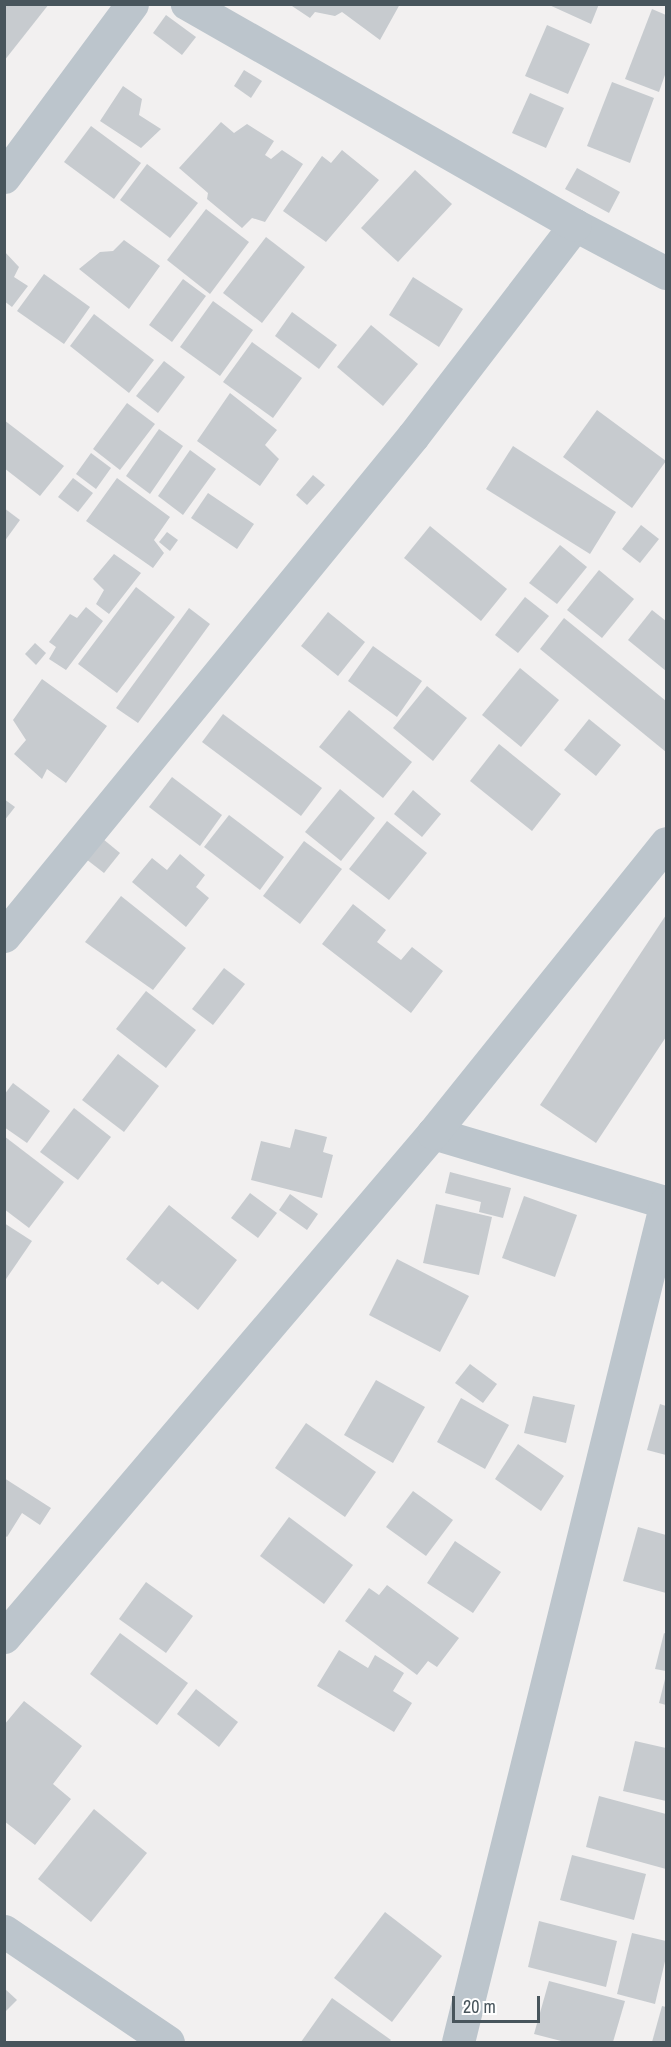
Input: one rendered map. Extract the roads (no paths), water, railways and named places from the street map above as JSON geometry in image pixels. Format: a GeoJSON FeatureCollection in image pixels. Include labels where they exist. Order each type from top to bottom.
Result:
{"type":"FeatureCollection","features":[{"type":"Feature","properties":{"kind":"street"},"geometry":{"type":"LineString","coordinates":[[4,177],[132,4]]}},
{"type":"Feature","properties":{"kind":"street"},"geometry":{"type":"LineString","coordinates":[[187,4],[574,225],[666,273]]}},
{"type":"Feature","properties":{"kind":"street"},"geometry":{"type":"LineString","coordinates":[[4,936],[413,436],[574,225]]}},
{"type":"Feature","properties":{"kind":"street"},"geometry":{"type":"LineString","coordinates":[[4,1637],[433,1133],[666,843]]}},
{"type":"Feature","properties":{"kind":"street"},"geometry":{"type":"LineString","coordinates":[[433,1133],[666,1202],[458,2043]]}},
{"type":"Feature","properties":{"kind":"street"},"geometry":{"type":"LineString","coordinates":[[4,1931],[168,2043]]}}]}
